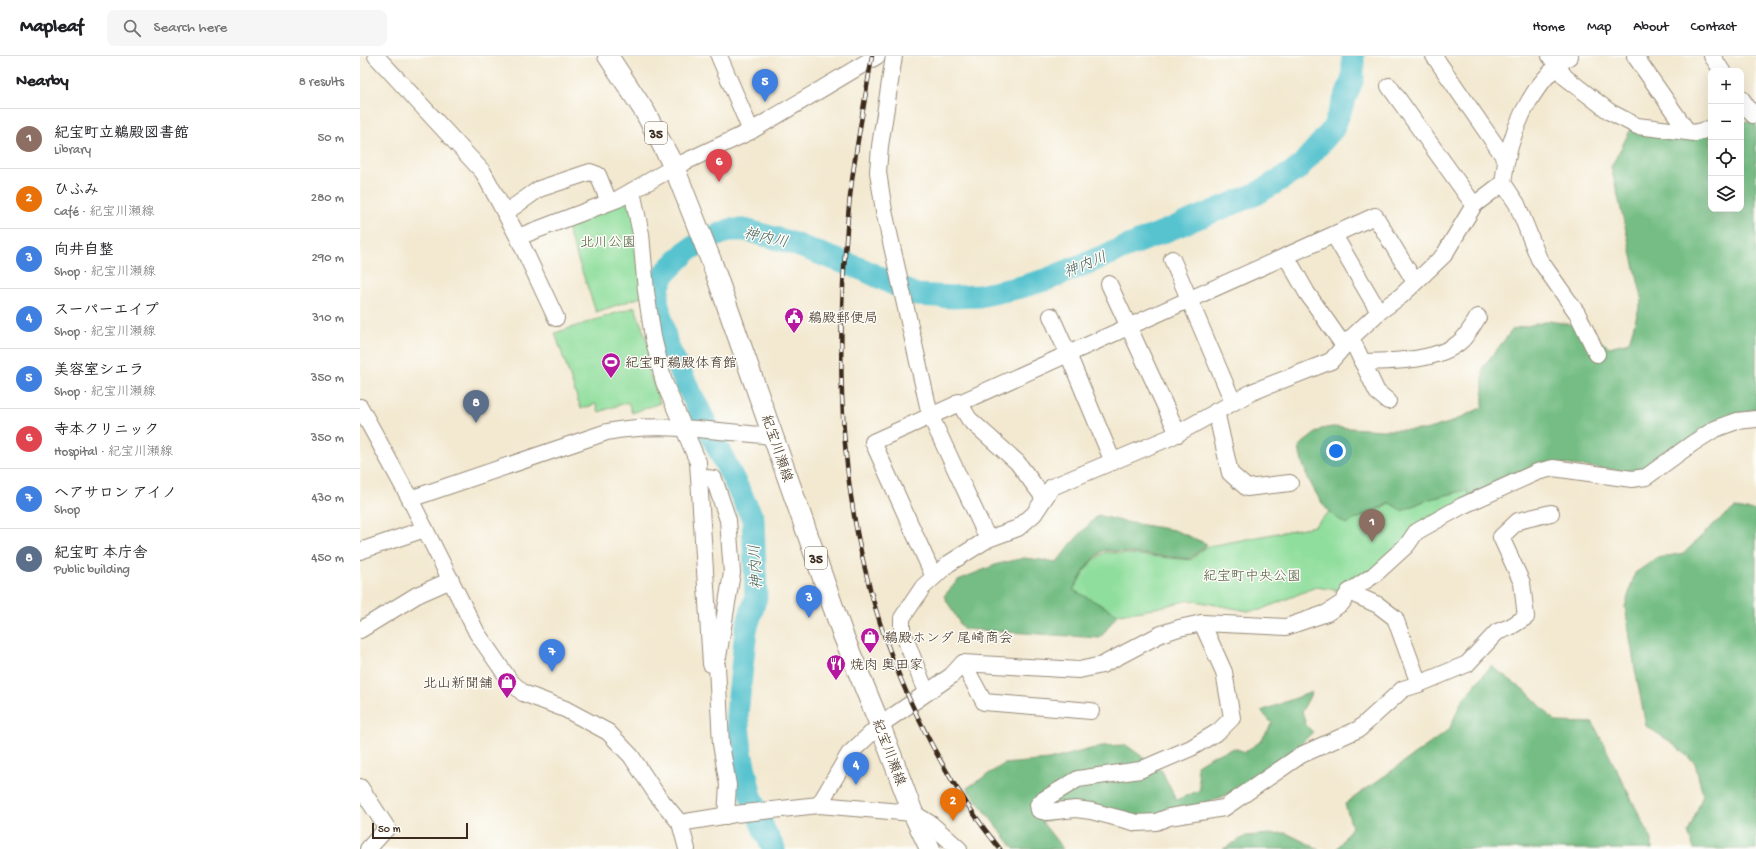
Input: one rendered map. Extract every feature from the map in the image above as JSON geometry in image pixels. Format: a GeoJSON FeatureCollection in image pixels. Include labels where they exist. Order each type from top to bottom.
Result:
{"type":"FeatureCollection","features":[{"type":"Feature","properties":{"kind":"main road","name":"紀宝川瀬線"},"geometry":{"type":"LineString","coordinates":[[608,56],[645,112],[674,167],[712,263],[843,635],[880,725],[913,813],[930,849]]}},
{"type":"Feature","properties":{"kind":"street"},"geometry":{"type":"LineString","coordinates":[[376,56],[438,125],[483,172],[518,236],[556,318]]}},
{"type":"Feature","properties":{"kind":"street"},"geometry":{"type":"LineString","coordinates":[[518,236],[609,202],[632,191],[674,167],[751,131],[877,56]]}},
{"type":"Feature","properties":{"kind":"street"},"geometry":{"type":"LineString","coordinates":[[894,56],[880,146],[878,172],[884,211],[930,415],[988,539]]}},
{"type":"Feature","properties":{"kind":"street"},"geometry":{"type":"LineString","coordinates":[[1434,56],[1506,160]]}},
{"type":"Feature","properties":{"kind":"street"},"geometry":{"type":"LineString","coordinates":[[1570,56],[1553,61],[1531,97],[1506,160],[1503,184],[1517,204],[1539,259],[1577,313],[1597,354]]}},
{"type":"Feature","properties":{"kind":"street"},"geometry":{"type":"LineString","coordinates":[[1634,56],[1688,132]]}},
{"type":"Feature","properties":{"kind":"street"},"geometry":{"type":"LineString","coordinates":[[1712,56],[1720,68]]}},
{"type":"Feature","properties":{"kind":"street"},"geometry":{"type":"LineString","coordinates":[[721,57],[751,131]]}},
{"type":"Feature","properties":{"kind":"street"},"geometry":{"type":"LineString","coordinates":[[1553,61],[1565,77],[1610,112],[1636,126],[1695,133],[1708,129]]}},
{"type":"Feature","properties":{"kind":"street"},"geometry":{"type":"LineString","coordinates":[[1389,86],[1474,205]]}},
{"type":"Feature","properties":{"kind":"street"},"geometry":{"type":"LineString","coordinates":[[1744,104],[1750,116]]}},
{"type":"Feature","properties":{"kind":"street"},"geometry":{"type":"LineString","coordinates":[[505,213],[539,188],[590,172],[598,175],[609,202]]}},
{"type":"Feature","properties":{"kind":"street"},"geometry":{"type":"LineString","coordinates":[[926,692],[902,630],[902,618],[923,587],[948,564],[988,539],[1018,528],[1034,514],[1052,487],[1178,434],[1252,392],[1331,361],[1378,312],[1415,282],[1444,255],[1474,205],[1503,184]]}},
{"type":"Feature","properties":{"kind":"street"},"geometry":{"type":"LineString","coordinates":[[632,191],[641,234],[646,291],[653,337],[664,382],[698,462],[711,664],[717,666]]}},
{"type":"Feature","properties":{"kind":"street"},"geometry":{"type":"LineString","coordinates":[[934,577],[873,442],[930,415],[1375,216],[1415,282]]}},
{"type":"Feature","properties":{"kind":"street"},"geometry":{"type":"LineString","coordinates":[[1334,235],[1378,312]]}},
{"type":"Feature","properties":{"kind":"street"},"geometry":{"type":"LineString","coordinates":[[1286,256],[1307,293],[1348,342],[1362,362],[1377,392],[1388,401]]}},
{"type":"Feature","properties":{"kind":"street"},"geometry":{"type":"LineString","coordinates":[[1172,259],[1233,402]]}},
{"type":"Feature","properties":{"kind":"street"},"geometry":{"type":"LineString","coordinates":[[1109,284],[1178,434]]}},
{"type":"Feature","properties":{"kind":"street"},"geometry":{"type":"LineString","coordinates":[[1051,316],[1114,462]]}},
{"type":"Feature","properties":{"kind":"street"},"geometry":{"type":"LineString","coordinates":[[1362,362],[1410,361],[1441,352],[1461,341],[1478,317]]}},
{"type":"Feature","properties":{"kind":"street"},"geometry":{"type":"LineString","coordinates":[[959,402],[969,418],[1018,462],[1044,498]]}},
{"type":"Feature","properties":{"kind":"street"},"geometry":{"type":"LineString","coordinates":[[360,407],[410,498],[478,633],[510,681],[523,693],[565,709],[608,732],[631,756],[657,794],[680,823],[687,849]]}},
{"type":"Feature","properties":{"kind":"street"},"geometry":{"type":"LineString","coordinates":[[1216,412],[1230,472],[1247,488],[1290,483]]}},
{"type":"Feature","properties":{"kind":"street"},"geometry":{"type":"LineString","coordinates":[[962,663],[1079,670],[1102,665],[1161,634],[1202,624],[1286,627],[1326,613],[1342,603],[1349,592],[1374,575],[1407,545],[1416,532],[1462,506],[1537,472],[1553,468],[1632,479],[1646,477],[1715,429],[1737,422],[1756,419]]}},
{"type":"Feature","properties":{"kind":"street"},"geometry":{"type":"LineString","coordinates":[[410,498],[607,432],[623,429],[684,428],[773,436]]}},
{"type":"Feature","properties":{"kind":"street"},"geometry":{"type":"LineString","coordinates":[[699,477],[714,479],[728,520],[732,574],[717,666],[721,744],[728,785],[731,815]]}},
{"type":"Feature","properties":{"kind":"street"},"geometry":{"type":"LineString","coordinates":[[1202,624],[1224,672],[1232,718],[1219,732],[1191,748],[1140,770],[1078,779],[1043,800],[1038,806],[1039,810],[1046,812],[1076,810],[1092,811],[1137,823],[1156,822],[1169,817],[1224,808],[1301,755],[1359,729],[1402,689],[1419,684],[1467,664],[1497,632],[1510,627],[1526,617],[1522,583],[1501,537],[1518,521],[1551,513]]}},
{"type":"Feature","properties":{"kind":"street"},"geometry":{"type":"LineString","coordinates":[[360,551],[425,529]]}},
{"type":"Feature","properties":{"kind":"street"},"geometry":{"type":"LineString","coordinates":[[360,630],[417,595],[451,580]]}},
{"type":"Feature","properties":{"kind":"street"},"geometry":{"type":"LineString","coordinates":[[1349,592],[1378,605],[1395,618],[1419,684]]}},
{"type":"Feature","properties":{"kind":"street"},"geometry":{"type":"LineString","coordinates":[[819,806],[849,754],[880,725],[951,676],[962,663]]}},
{"type":"Feature","properties":{"kind":"street"},"geometry":{"type":"LineString","coordinates":[[962,663],[984,702],[1091,711]]}},
{"type":"Feature","properties":{"kind":"street"},"geometry":{"type":"LineString","coordinates":[[360,787],[388,828],[368,849]]}},
{"type":"Feature","properties":{"kind":"street"},"geometry":{"type":"LineString","coordinates":[[680,823],[786,808],[819,806],[913,813],[931,824],[959,849]]}},
{"type":"Feature","properties":{"kind":"green space"},"geometry":{"type":"Polygon","coordinates":[[[1756,121],[1756,409],[1717,419],[1645,473],[1553,463],[1473,501],[1466,490],[1426,500],[1402,511],[1390,503],[1346,524],[1328,511],[1309,480],[1302,463],[1299,446],[1321,429],[1332,427],[1382,430],[1425,430],[1449,423],[1483,407],[1483,367],[1513,329],[1549,321],[1575,325],[1609,347],[1629,342],[1642,298],[1611,167],[1631,129],[1708,124],[1708,212],[1744,212],[1744,122],[1756,121]]]}},
{"type":"Feature","properties":{"kind":"green space","name":"北川公園"},"geometry":{"type":"Polygon","coordinates":[[[632,191],[647,295],[596,312],[564,219],[632,191]]]}},
{"type":"Feature","properties":{"kind":"green space","name":"紀宝町鵜殿体育館"},"geometry":{"type":"Polygon","coordinates":[[[635,307],[652,355],[644,356],[660,403],[632,413],[628,402],[599,412],[596,404],[581,409],[555,333],[635,307]]]}},
{"type":"Feature","properties":{"kind":"green space","name":"紀宝町中央公園"},"geometry":{"type":"Polygon","coordinates":[[[1466,490],[1473,501],[1462,506],[1349,592],[1316,587],[1260,610],[1248,611],[1190,600],[1143,611],[1118,614],[1073,590],[1090,563],[1105,552],[1191,560],[1205,547],[1314,526],[1329,512],[1346,524],[1391,503],[1402,511],[1426,500],[1466,490]]]}},
{"type":"Feature","properties":{"kind":"green space"},"geometry":{"type":"Polygon","coordinates":[[[1735,508],[1756,511],[1756,849],[1694,849],[1688,833],[1703,795],[1695,763],[1671,742],[1646,726],[1625,607],[1635,573],[1657,558],[1684,553],[1715,523],[1735,508]]]}},
{"type":"Feature","properties":{"kind":"green space"},"geometry":{"type":"Polygon","coordinates":[[[1098,515],[1125,522],[1174,530],[1207,544],[1190,559],[1104,550],[1089,563],[1073,590],[1118,614],[1100,638],[963,629],[944,596],[958,580],[998,564],[1024,558],[1057,562],[1071,544],[1098,515]]]}},
{"type":"Feature","properties":{"kind":"green space"},"geometry":{"type":"Polygon","coordinates":[[[1491,666],[1527,692],[1556,722],[1593,723],[1652,840],[1652,849],[1337,849],[1352,827],[1345,804],[1449,730],[1462,700],[1491,666]]]}},
{"type":"Feature","properties":{"kind":"green space"},"geometry":{"type":"Polygon","coordinates":[[[1312,692],[1302,711],[1306,725],[1313,732],[1275,770],[1229,794],[1169,817],[1132,822],[1082,810],[1042,822],[1063,849],[1014,849],[967,788],[1004,764],[1049,760],[1102,746],[1126,745],[1162,771],[1176,800],[1200,790],[1197,765],[1210,757],[1234,748],[1245,752],[1261,741],[1272,723],[1261,711],[1312,692]]]}},
{"type":"Feature","properties":{"kind":"green space"},"geometry":{"type":"Polygon","coordinates":[[[1286,833],[1319,849],[1223,849],[1246,836],[1286,833]]]}},
{"type":"Feature","properties":{"kind":"waterway","name":"神内川"},"geometry":{"type":"LineString","coordinates":[[774,849],[764,830],[750,793],[741,752],[737,714],[746,630],[756,597],[753,519],[667,345],[657,300],[659,285],[665,273],[687,251],[707,239],[730,230],[745,230],[786,241],[864,270],[916,295],[953,297],[979,296],[1021,287],[1048,279],[1256,194],[1298,169],[1333,129],[1353,78],[1353,56]]}},
{"type":"Feature","properties":{"kind":"railway"},"geometry":{"type":"LineString","coordinates":[[872,56],[851,186],[844,271],[841,357],[842,400],[849,485],[865,569],[875,606],[901,680],[936,752],[977,819],[1000,849]]}},
{"type":"Feature","properties":{"kind":"place","name":"美容室シエラ"},"geometry":{"type":"Point","coordinates":[765,102]}},
{"type":"Feature","properties":{"kind":"place","name":"寺本クリニック"},"geometry":{"type":"Point","coordinates":[719,182]}},
{"type":"Feature","properties":{"kind":"place","name":"鵜殿郵便局"},"geometry":{"type":"Point","coordinates":[794,334]}},
{"type":"Feature","properties":{"kind":"place","name":"紀宝町鵜殿体育館"},"geometry":{"type":"Point","coordinates":[611,379]}},
{"type":"Feature","properties":{"kind":"place","name":"紀宝町 本庁舎"},"geometry":{"type":"Point","coordinates":[476,423]}},
{"type":"Feature","properties":{"kind":"place","name":"紀宝町立鵜殿図書館"},"geometry":{"type":"Point","coordinates":[1372,542]}},
{"type":"Feature","properties":{"kind":"place","name":"向井自整"},"geometry":{"type":"Point","coordinates":[809,618]}},
{"type":"Feature","properties":{"kind":"place","name":"鵜殿ホンダ 尾崎商会"},"geometry":{"type":"Point","coordinates":[870,654]}},
{"type":"Feature","properties":{"kind":"place","name":"ヘアサロン アイノ"},"geometry":{"type":"Point","coordinates":[552,672]}},
{"type":"Feature","properties":{"kind":"place","name":"焼肉 奥田家"},"geometry":{"type":"Point","coordinates":[836,681]}},
{"type":"Feature","properties":{"kind":"place","name":"北山新聞舗"},"geometry":{"type":"Point","coordinates":[507,699]}},
{"type":"Feature","properties":{"kind":"place","name":"スーパーエイプ"},"geometry":{"type":"Point","coordinates":[856,785]}},
{"type":"Feature","properties":{"kind":"place","name":"ひふみ"},"geometry":{"type":"Point","coordinates":[953,821]}}]}
